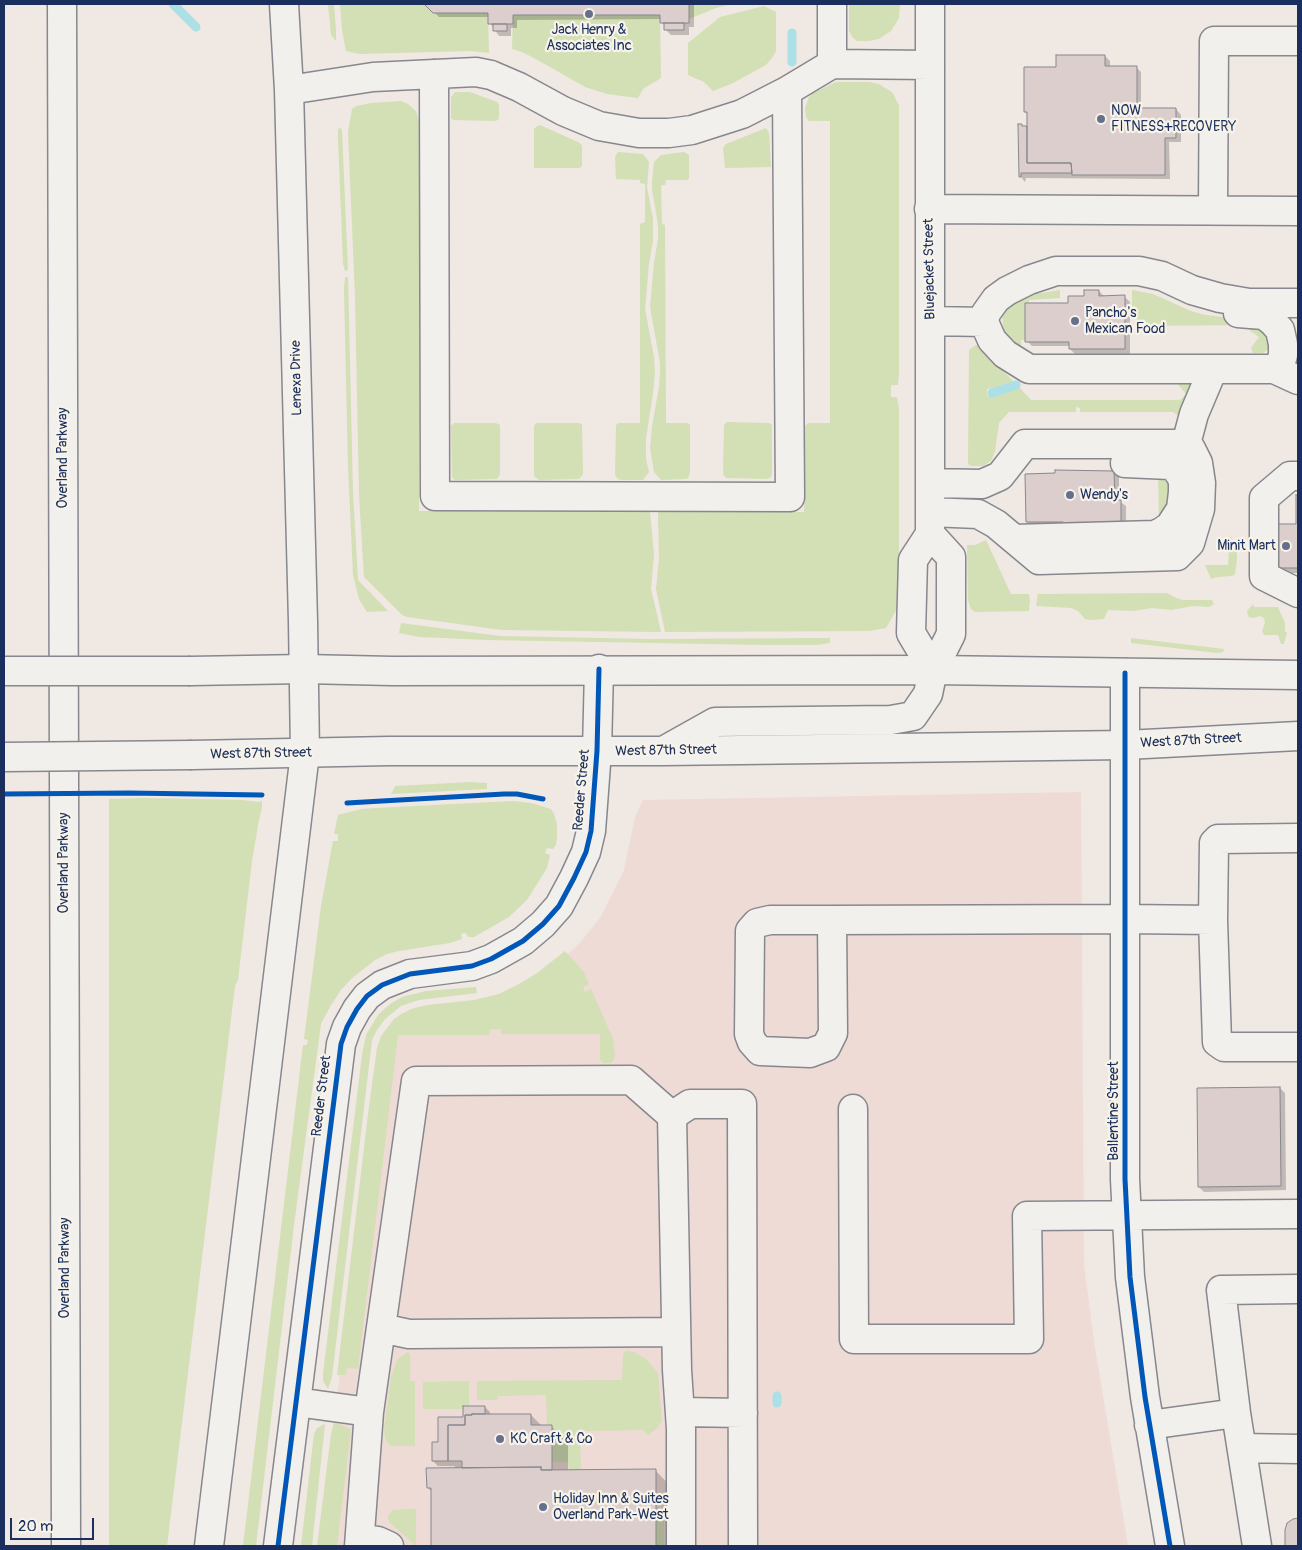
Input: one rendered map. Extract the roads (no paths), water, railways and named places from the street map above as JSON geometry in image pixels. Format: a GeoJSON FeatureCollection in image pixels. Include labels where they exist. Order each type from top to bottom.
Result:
{"type":"FeatureCollection","features":[{"type":"Feature","properties":{"kind":"main road"},"geometry":{"type":"LineString","coordinates":[[62,4],[63,59]]}},
{"type":"Feature","properties":{"kind":"main road"},"geometry":{"type":"LineString","coordinates":[[63,59],[69,4]]}},
{"type":"Feature","properties":{"kind":"main road","name":"Lenexa Drive"},"geometry":{"type":"LineString","coordinates":[[209,1546],[305,753],[289,90],[284,4]]}},
{"type":"Feature","properties":{"kind":"main road"},"geometry":{"type":"LineString","coordinates":[[832,4],[832,64]]}},
{"type":"Feature","properties":{"kind":"main road","name":"Bluejacket Street"},"geometry":{"type":"LineString","coordinates":[[930,4],[930,523]]}},
{"type":"Feature","properties":{"kind":"main road"},"geometry":{"type":"LineString","coordinates":[[1213,210],[1214,41],[1298,41]]}},
{"type":"Feature","properties":{"kind":"main road","name":"Overland Parkway"},"geometry":{"type":"LineString","coordinates":[[63,59],[66,1546]]}},
{"type":"Feature","properties":{"kind":"main road"},"geometry":{"type":"LineString","coordinates":[[289,90],[373,77],[476,72],[491,74],[563,111],[599,126],[639,134],[669,134],[706,126],[742,114],[787,91],[832,64],[930,65]]}},
{"type":"Feature","properties":{"kind":"main road"},"geometry":{"type":"LineString","coordinates":[[434,74],[435,496],[790,497],[787,91]]}},
{"type":"Feature","properties":{"kind":"main road"},"geometry":{"type":"LineString","coordinates":[[929,209],[1298,211]]}},
{"type":"Feature","properties":{"kind":"main road"},"geometry":{"type":"LineString","coordinates":[[1298,303],[1249,303],[1220,298],[1192,290],[1162,276],[1139,271],[1056,270],[1029,280],[996,298],[986,313],[984,322],[992,340],[1005,354],[1029,369],[1274,369],[1298,380]]}},
{"type":"Feature","properties":{"kind":"main road"},"geometry":{"type":"LineString","coordinates":[[1029,280],[1044,285],[1136,284],[1151,286],[1198,306],[1264,315],[1280,330],[1283,344],[1283,355],[1280,364],[1274,369]]}},
{"type":"Feature","properties":{"kind":"main road"},"geometry":{"type":"LineString","coordinates":[[931,321],[984,322]]}},
{"type":"Feature","properties":{"kind":"main road"},"geometry":{"type":"LineString","coordinates":[[1186,444],[1194,414],[1213,369]]}},
{"type":"Feature","properties":{"kind":"main road"},"geometry":{"type":"LineString","coordinates":[[930,483],[982,484],[1000,476],[1025,444],[1186,444],[1192,449],[1198,463],[1201,483],[1200,510],[1190,543],[1177,556],[1039,560],[996,524],[978,514],[930,523]]}},
{"type":"Feature","properties":{"kind":"main road"},"geometry":{"type":"LineString","coordinates":[[1011,462],[1170,465],[1176,469],[1180,476],[1184,492],[1176,518],[1170,526],[1155,535],[1014,539]]}},
{"type":"Feature","properties":{"kind":"main road"},"geometry":{"type":"LineString","coordinates":[[1298,476],[1290,476],[1264,498],[1264,576],[1298,593]]}},
{"type":"Feature","properties":{"kind":"main road"},"geometry":{"type":"LineString","coordinates":[[930,523],[913,560],[911,633],[933,670]]}},
{"type":"Feature","properties":{"kind":"main road"},"geometry":{"type":"LineString","coordinates":[[664,751],[715,722],[891,720],[912,716],[928,694],[933,670],[951,634],[950,557],[930,523]]}},
{"type":"Feature","properties":{"kind":"main road"},"geometry":{"type":"LineString","coordinates":[[4,671],[304,669],[392,671],[599,669],[933,670],[1298,675]]}},
{"type":"Feature","properties":{"kind":"main road","name":"Reeder Street"},"geometry":{"type":"LineString","coordinates":[[278,1546],[338,1063],[341,1044],[347,1027],[368,996],[382,985],[410,974],[472,966],[490,959],[523,941],[543,924],[559,906],[586,852],[590,838],[597,751],[599,669]]}},
{"type":"Feature","properties":{"kind":"main road","name":"Ballentine Street"},"geometry":{"type":"LineString","coordinates":[[1125,673],[1125,1179],[1130,1277],[1150,1425],[1170,1546]]}},
{"type":"Feature","properties":{"kind":"main road","name":"West 87th Street"},"geometry":{"type":"LineString","coordinates":[[4,757],[389,751],[664,751],[1126,745],[1298,736]]}},
{"type":"Feature","properties":{"kind":"main road"},"geometry":{"type":"LineString","coordinates":[[1298,838],[1218,839],[1214,843],[1213,920],[1217,1042],[1224,1047],[1298,1047]]}},
{"type":"Feature","properties":{"kind":"main road"},"geometry":{"type":"LineString","coordinates":[[832,920],[833,1033],[826,1047],[810,1053],[760,1051],[752,1042],[749,1034],[750,931],[757,923],[770,920],[1125,919],[1213,920]]}},
{"type":"Feature","properties":{"kind":"main road"},"geometry":{"type":"LineString","coordinates":[[389,1546],[378,1541],[360,1542],[369,1412],[416,1082],[632,1080],[672,1116],[677,1370],[682,1429],[682,1546]]}},
{"type":"Feature","properties":{"kind":"main road"},"geometry":{"type":"LineString","coordinates":[[672,1116],[690,1104],[742,1104],[743,1546]]}},
{"type":"Feature","properties":{"kind":"main road"},"geometry":{"type":"LineString","coordinates":[[853,1109],[854,1339],[1029,1339],[1027,1216],[1298,1214]]}},
{"type":"Feature","properties":{"kind":"main road"},"geometry":{"type":"LineString","coordinates":[[1257,1546],[1236,1413],[1221,1290],[1298,1289]]}},
{"type":"Feature","properties":{"kind":"main road"},"geometry":{"type":"LineString","coordinates":[[381,1328],[410,1334],[676,1332]]}},
{"type":"Feature","properties":{"kind":"main road"},"geometry":{"type":"LineString","coordinates":[[296,1402],[369,1412]]}},
{"type":"Feature","properties":{"kind":"main road"},"geometry":{"type":"LineString","coordinates":[[680,1412],[743,1413]]}},
{"type":"Feature","properties":{"kind":"main road"},"geometry":{"type":"LineString","coordinates":[[1150,1425],[1236,1413]]}},
{"type":"Feature","properties":{"kind":"main road"},"geometry":{"type":"LineString","coordinates":[[1242,1448],[1298,1449]]}},
{"type":"Feature","properties":{"kind":"waterway"},"geometry":{"type":"LineString","coordinates":[[173,4],[196,27]]}},
{"type":"Feature","properties":{"kind":"waterway"},"geometry":{"type":"LineString","coordinates":[[792,33],[792,62]]}},
{"type":"Feature","properties":{"kind":"waterway"},"geometry":{"type":"LineString","coordinates":[[992,393],[1016,385]]}},
{"type":"Feature","properties":{"kind":"waterway"},"geometry":{"type":"LineString","coordinates":[[777,1396],[777,1403]]}},
{"type":"Feature","properties":{"kind":"place","name":"Jack Henry & Associates Inc"},"geometry":{"type":"Point","coordinates":[589,14]}},
{"type":"Feature","properties":{"kind":"place","name":"NOW FITNESS+RECOVERY"},"geometry":{"type":"Point","coordinates":[1101,119]}},
{"type":"Feature","properties":{"kind":"place","name":"Pancho's Mexican Food"},"geometry":{"type":"Point","coordinates":[1075,321]}},
{"type":"Feature","properties":{"kind":"place","name":"Wendy's"},"geometry":{"type":"Point","coordinates":[1070,495]}},
{"type":"Feature","properties":{"kind":"place","name":"Minit Mart"},"geometry":{"type":"Point","coordinates":[1286,546]}},
{"type":"Feature","properties":{"kind":"place","name":"KC Craft & Co"},"geometry":{"type":"Point","coordinates":[500,1439]}},
{"type":"Feature","properties":{"kind":"place","name":"Holiday Inn & Suites Overland Park-West"},"geometry":{"type":"Point","coordinates":[543,1507]}}]}
